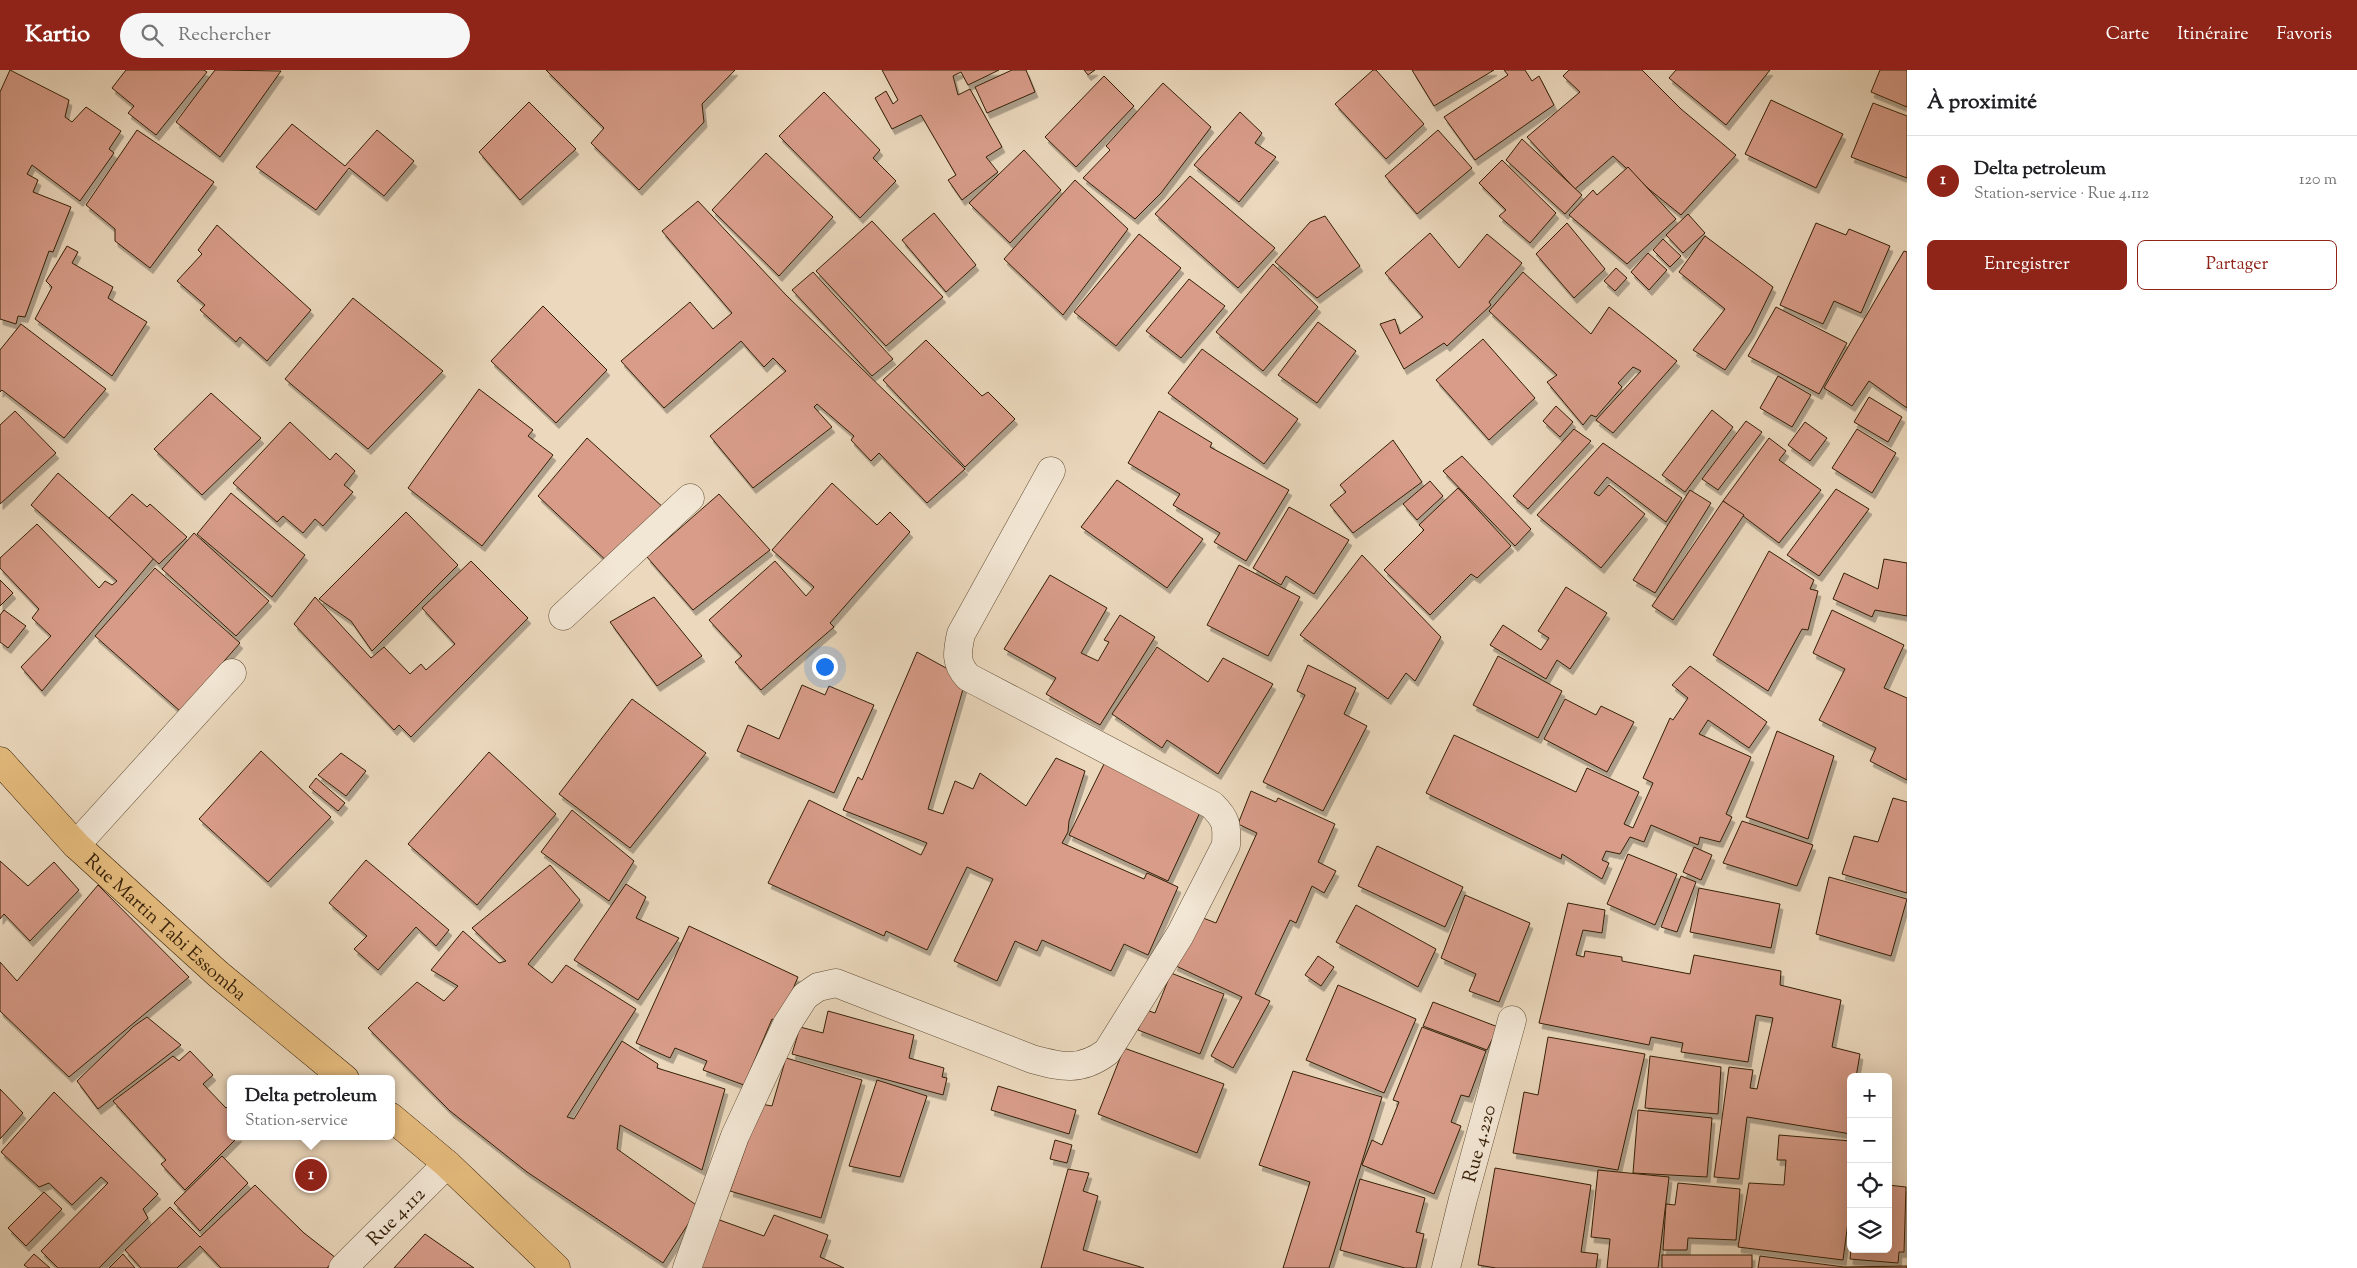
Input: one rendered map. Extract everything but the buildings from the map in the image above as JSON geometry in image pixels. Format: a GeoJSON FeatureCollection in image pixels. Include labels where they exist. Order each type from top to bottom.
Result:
{"type":"FeatureCollection","features":[{"type":"Feature","properties":{"kind":"main road","name":"Rue Martin Tabi Essomba"},"geometry":{"type":"LineString","coordinates":[[0,761],[76,845],[218,974],[340,1075]]}},
{"type":"Feature","properties":{"kind":"main road"},"geometry":{"type":"LineString","coordinates":[[395,1120],[447,1164],[556,1268]]}},
{"type":"Feature","properties":{"kind":"street"},"geometry":{"type":"LineString","coordinates":[[687,1268],[750,1100],[787,1024],[805,996],[818,987],[836,983],[1032,1059],[1056,1065],[1077,1067],[1094,1062],[1106,1052],[1180,935],[1226,845],[1224,817],[1212,805],[968,677],[960,668],[956,654],[961,634],[1051,471]]}},
{"type":"Feature","properties":{"kind":"street"},"geometry":{"type":"LineString","coordinates":[[563,616],[690,498]]}},
{"type":"Feature","properties":{"kind":"street"},"geometry":{"type":"LineString","coordinates":[[76,845],[232,673]]}},
{"type":"Feature","properties":{"kind":"street","name":"Rue 4.220"},"geometry":{"type":"LineString","coordinates":[[1446,1268],[1462,1199],[1512,1020]]}},
{"type":"Feature","properties":{"kind":"street","name":"Rue 4.112"},"geometry":{"type":"LineString","coordinates":[[343,1268],[447,1164]]}},
{"type":"Feature","properties":{"kind":"place","name":"Delta petroleum"},"geometry":{"type":"Point","coordinates":[311,1175]}}]}
